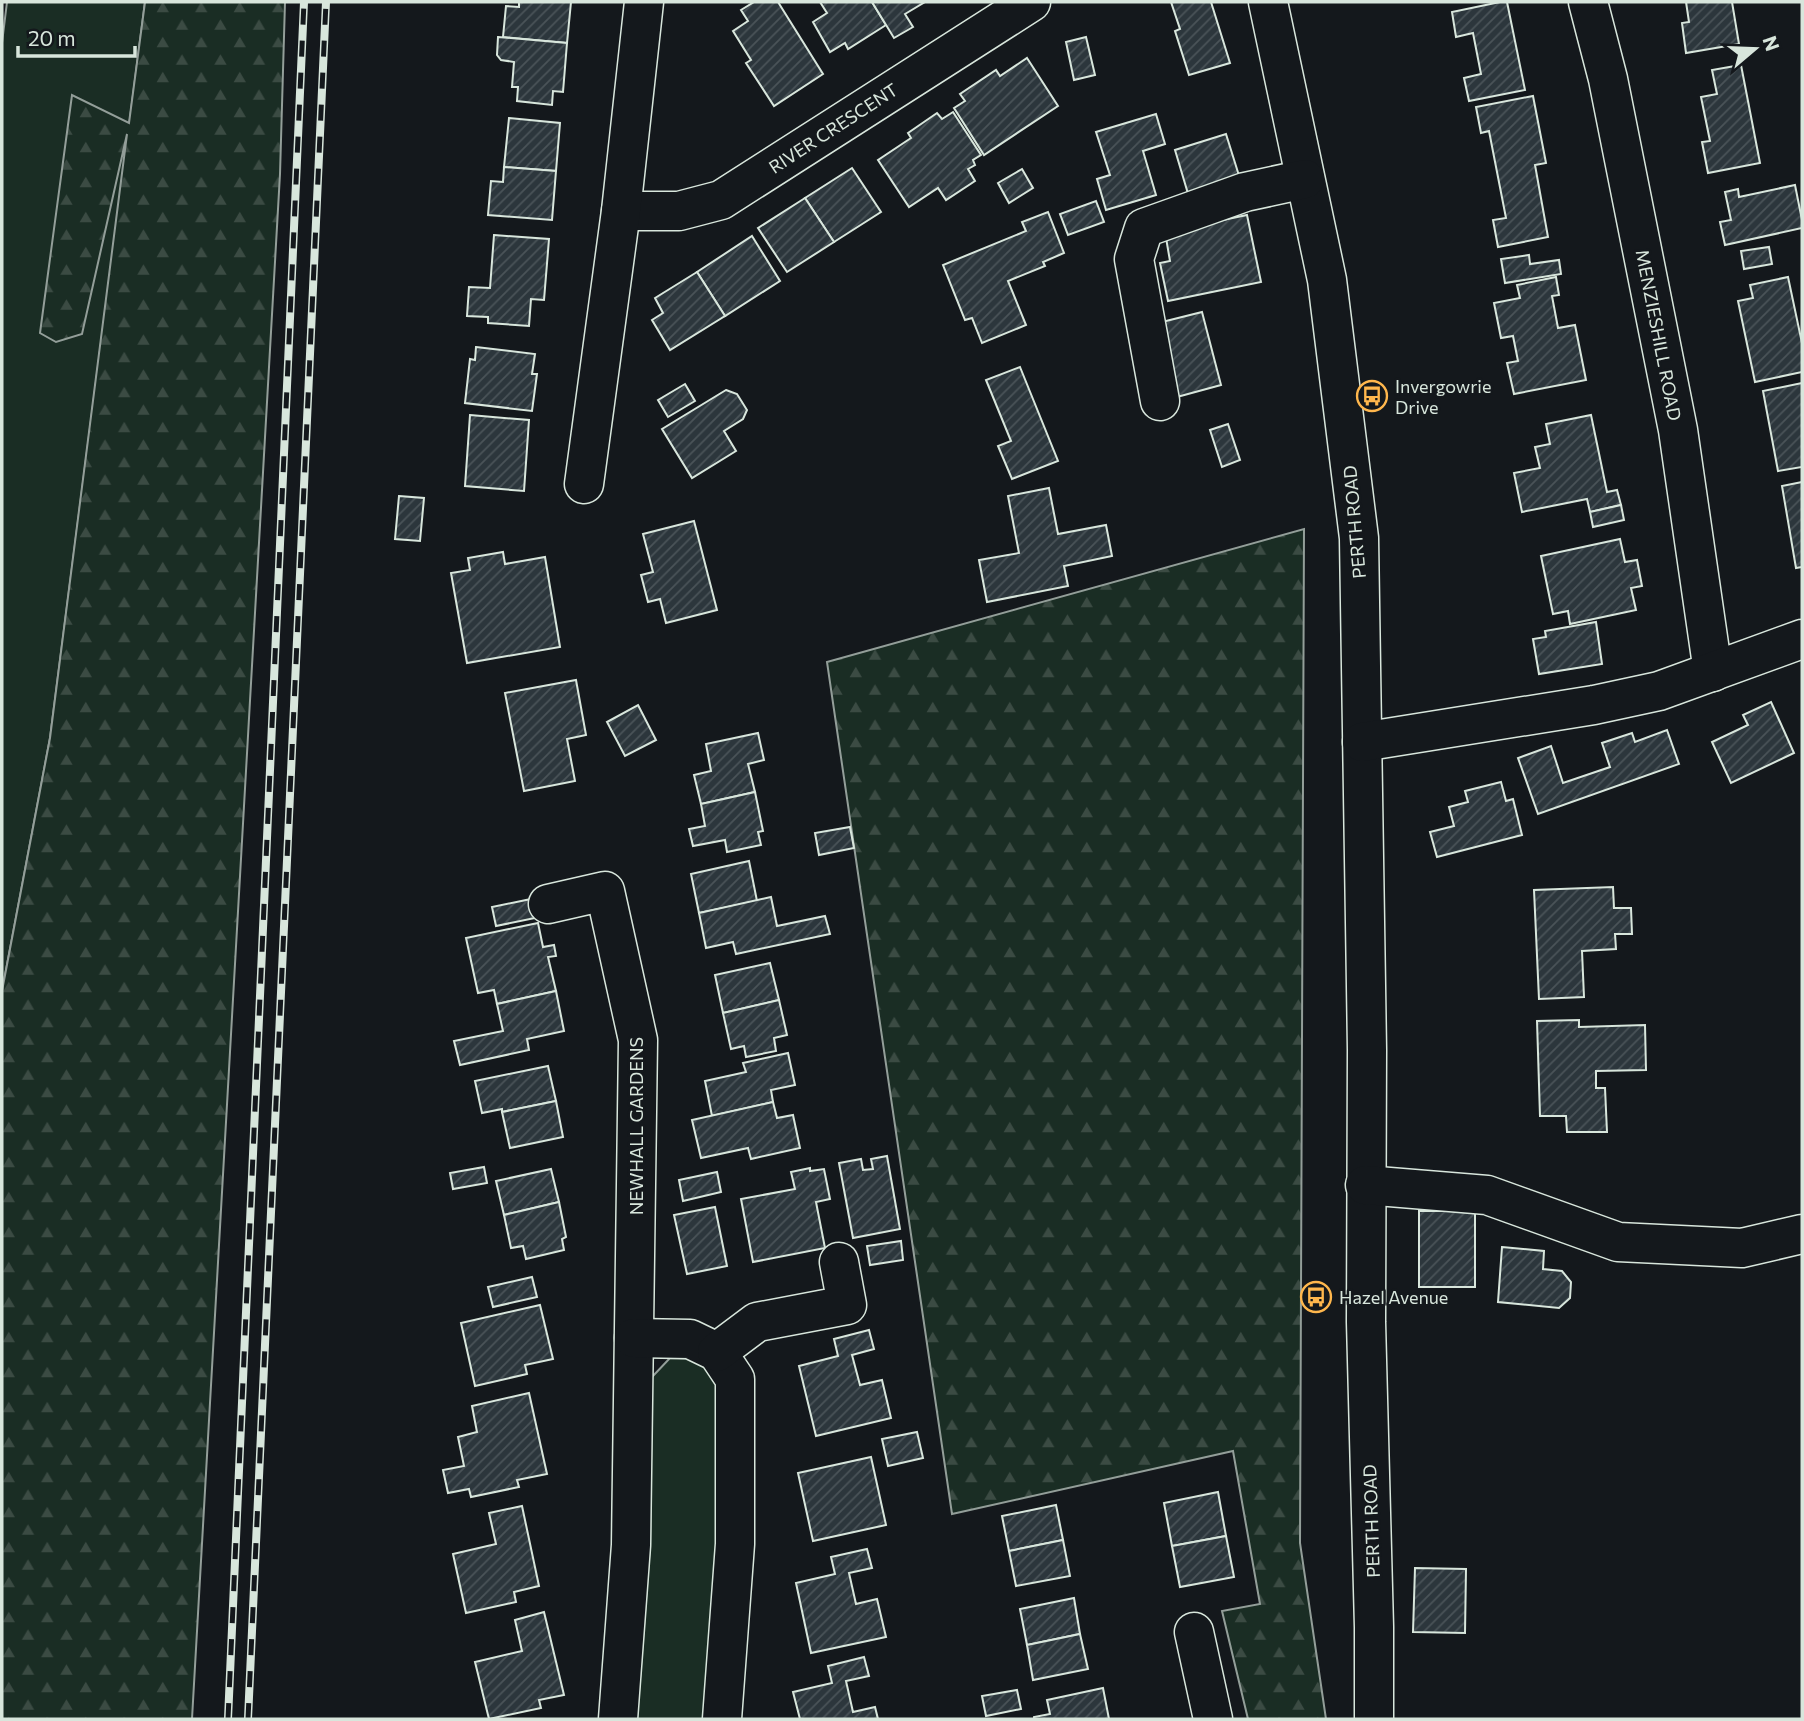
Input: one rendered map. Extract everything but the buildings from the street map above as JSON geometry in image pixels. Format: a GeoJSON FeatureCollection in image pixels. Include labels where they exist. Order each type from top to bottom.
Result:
{"type":"FeatureCollection","features":[{"type":"Feature","properties":{"kind":"street"},"geometry":{"type":"LineString","coordinates":[[584,484],[621,211],[644,2]]}},
{"type":"Feature","properties":{"kind":"street","name":"RIVER CRESCENT"},"geometry":{"type":"LineString","coordinates":[[621,211],[679,211],[721,200],[1031,2]]}},
{"type":"Feature","properties":{"kind":"street","name":"PERTH ROAD"},"geometry":{"type":"LineString","coordinates":[[1268,2],[1327,280],[1359,538],[1367,1050],[1366,1322],[1374,1719]]}},
{"type":"Feature","properties":{"kind":"street","name":"MENZIESHILL ROAD"},"geometry":{"type":"LineString","coordinates":[[1588,2],[1608,79],[1678,430],[1713,672]]}},
{"type":"Feature","properties":{"kind":"street"},"geometry":{"type":"LineString","coordinates":[[1160,401],[1134,259],[1144,228],[1245,192],[1305,179]]}},
{"type":"Feature","properties":{"kind":"street"},"geometry":{"type":"LineString","coordinates":[[1362,742],[1594,705],[1659,691],[1802,639]]}},
{"type":"Feature","properties":{"kind":"street","name":"NEWHALL GARDENS"},"geometry":{"type":"LineString","coordinates":[[548,904],[605,891],[638,1040],[631,1545],[618,1719]]}},
{"type":"Feature","properties":{"kind":"street"},"geometry":{"type":"LineString","coordinates":[[1365,1185],[1487,1195],[1618,1242],[1742,1248],[1802,1234]]}},
{"type":"Feature","properties":{"kind":"street"},"geometry":{"type":"LineString","coordinates":[[717,1352],[757,1322],[847,1305],[839,1262]]}},
{"type":"Feature","properties":{"kind":"street"},"geometry":{"type":"LineString","coordinates":[[634,1338],[690,1339],[717,1352],[735,1378],[735,1544],[722,1719]]}},
{"type":"Feature","properties":{"kind":"street"},"geometry":{"type":"LineString","coordinates":[[1194,1632],[1213,1719]]}},
{"type":"Feature","properties":{"kind":"green space"},"geometry":{"type":"Polygon","coordinates":[[[7,2],[145,2],[50,738],[2,991],[2,43],[7,2]]]}},
{"type":"Feature","properties":{"kind":"green space"},"geometry":{"type":"Polygon","coordinates":[[[145,2],[285,2],[280,174],[192,1719],[2,1719],[2,991],[50,738],[127,134],[82,334],[56,342],[40,333],[72,95],[129,123],[145,2]]]}},
{"type":"Feature","properties":{"kind":"green space"},"geometry":{"type":"Polygon","coordinates":[[[1304,529],[1300,1543],[1326,1719],[1248,1719],[1222,1611],[1260,1604],[1233,1451],[952,1514],[827,662],[1304,529]]]}},
{"type":"Feature","properties":{"kind":"green space"},"geometry":{"type":"Polygon","coordinates":[[[670,1358],[701,1359],[721,1383],[720,1544],[706,1719],[637,1719],[650,1546],[652,1377],[670,1358]]]}},
{"type":"Feature","properties":{"kind":"railway"},"geometry":{"type":"LineString","coordinates":[[228,1719],[304,2]]}},
{"type":"Feature","properties":{"kind":"railway"},"geometry":{"type":"LineString","coordinates":[[248,1719],[326,2]]}},
{"type":"Feature","properties":{"kind":"place","name":"Invergowrie Drive"},"geometry":{"type":"Point","coordinates":[1372,396]}},
{"type":"Feature","properties":{"kind":"place","name":"Hazel Avenue"},"geometry":{"type":"Point","coordinates":[1316,1297]}}]}
